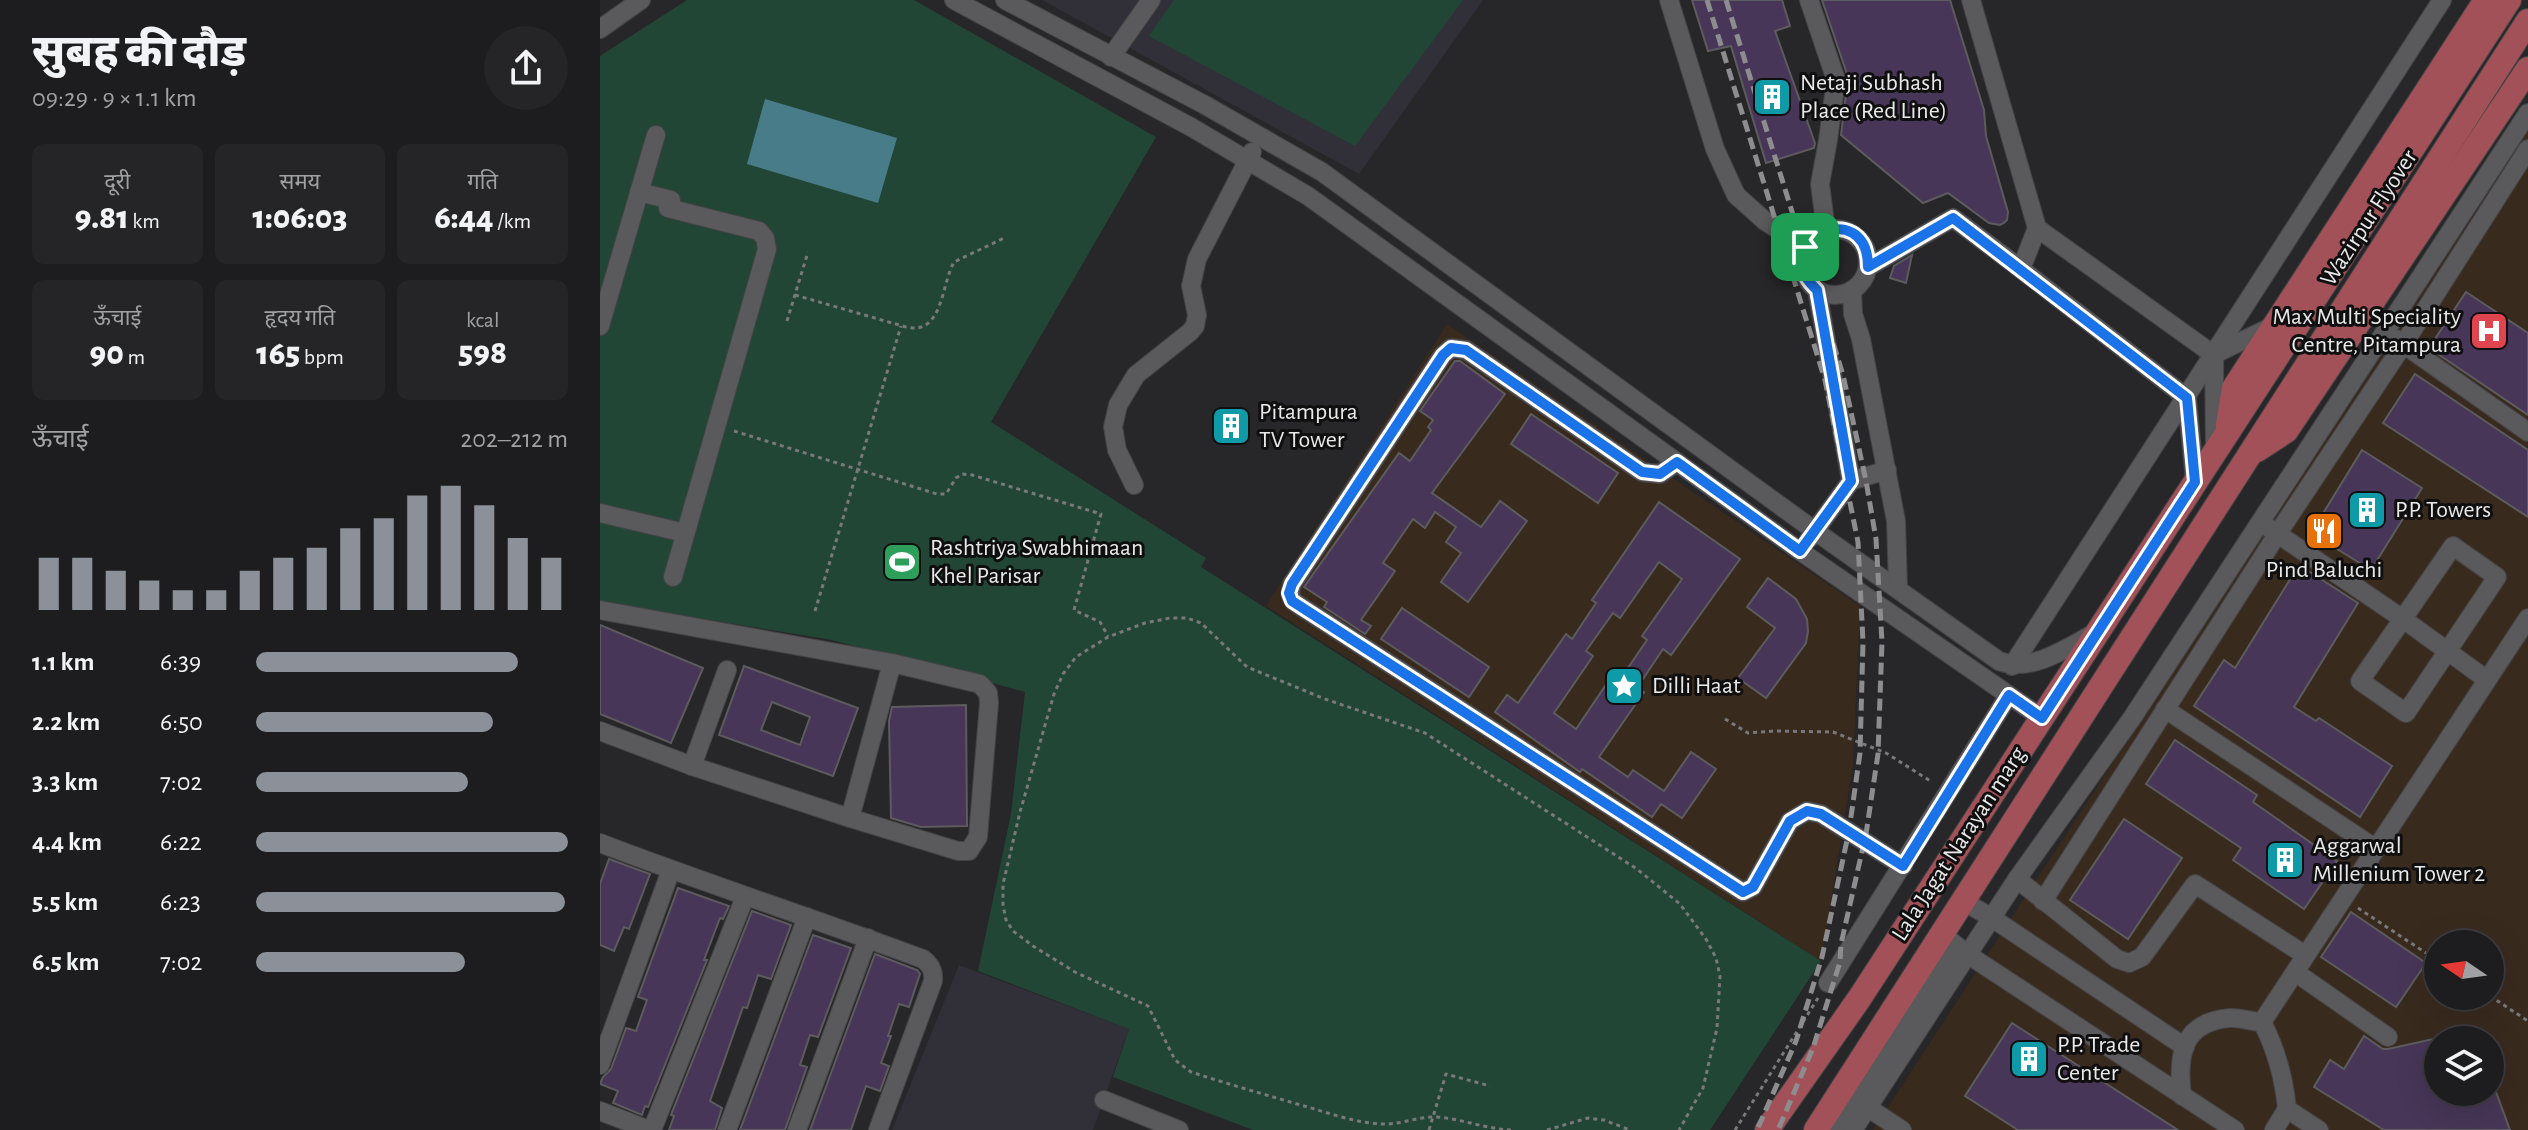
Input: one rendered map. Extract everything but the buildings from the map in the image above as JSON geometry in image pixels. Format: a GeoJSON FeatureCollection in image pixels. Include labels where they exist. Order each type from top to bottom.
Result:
{"type":"FeatureCollection","features":[{"type":"Feature","properties":{"kind":"main road"},"geometry":{"type":"LineString","coordinates":[[2221,444],[2234,388],[2486,0]]}},
{"type":"Feature","properties":{"kind":"main road","name":"Wazirpur Flyover"},"geometry":{"type":"LineString","coordinates":[[2221,444],[2509,0]]}},
{"type":"Feature","properties":{"kind":"main road","name":"Wazirpur Flyover"},"geometry":{"type":"LineString","coordinates":[[2251,454],[2528,21]]}},
{"type":"Feature","properties":{"kind":"main road"},"geometry":{"type":"LineString","coordinates":[[2251,454],[2286,431],[2514,130],[2528,69]]}},
{"type":"Feature","properties":{"kind":"main road","name":"Lala Jagat Narayan marg"},"geometry":{"type":"LineString","coordinates":[[1767,1130],[1859,999],[2221,444]]}},
{"type":"Feature","properties":{"kind":"main road","name":"Lala Jagat Narayan marg"},"geometry":{"type":"LineString","coordinates":[[1816,1130],[2251,454]]}},
{"type":"Feature","properties":{"kind":"street"},"geometry":{"type":"LineString","coordinates":[[600,29],[641,0]]}},
{"type":"Feature","properties":{"kind":"street"},"geometry":{"type":"LineString","coordinates":[[954,0],[1191,127],[1308,196],[1800,551],[2042,718]]}},
{"type":"Feature","properties":{"kind":"street"},"geometry":{"type":"LineString","coordinates":[[1111,57],[1151,0]]}},
{"type":"Feature","properties":{"kind":"street"},"geometry":{"type":"LineString","coordinates":[[1669,0],[1715,149],[1736,195],[1765,221],[1805,247]]}},
{"type":"Feature","properties":{"kind":"street"},"geometry":{"type":"LineString","coordinates":[[1809,0],[1836,80],[1820,184],[1826,230]]}},
{"type":"Feature","properties":{"kind":"street"},"geometry":{"type":"LineString","coordinates":[[1971,0],[2037,228],[2021,269]]}},
{"type":"Feature","properties":{"kind":"street"},"geometry":{"type":"LineString","coordinates":[[2012,666],[2442,0]]}},
{"type":"Feature","properties":{"kind":"street"},"geometry":{"type":"LineString","coordinates":[[1021,6],[1024,38]]}},
{"type":"Feature","properties":{"kind":"street"},"geometry":{"type":"LineString","coordinates":[[1021,6],[1322,172],[1999,661],[2012,666],[2047,658],[2095,633]]}},
{"type":"Feature","properties":{"kind":"street"},"geometry":{"type":"LineString","coordinates":[[1853,1130],[2017,879],[2132,718],[2386,332],[2514,130],[2528,113]]}},
{"type":"Feature","properties":{"kind":"street"},"geometry":{"type":"LineString","coordinates":[[600,326],[656,135]]}},
{"type":"Feature","properties":{"kind":"street"},"geometry":{"type":"LineString","coordinates":[[1134,485],[1117,450],[1113,427],[1118,405],[1136,375],[1195,326],[1197,315],[1191,286],[1197,259],[1261,136]]}},
{"type":"Feature","properties":{"kind":"street"},"geometry":{"type":"LineString","coordinates":[[2043,901],[2528,149]]}},
{"type":"Feature","properties":{"kind":"street"},"geometry":{"type":"LineString","coordinates":[[639,192],[671,200],[668,208],[759,231],[765,238],[767,249],[673,577]]}},
{"type":"Feature","properties":{"kind":"street"},"geometry":{"type":"LineString","coordinates":[[1868,267],[1953,218],[2187,398],[2195,482]]}},
{"type":"Feature","properties":{"kind":"street"},"geometry":{"type":"LineString","coordinates":[[2037,228],[2214,355],[2221,444]]}},
{"type":"Feature","properties":{"kind":"street"},"geometry":{"type":"LineString","coordinates":[[1817,290],[1834,295],[1852,290],[1865,276],[1868,267],[1865,248],[1853,234],[1845,230],[1826,230],[1810,240],[1805,247],[1802,266],[1804,275],[1817,290],[1851,481]]}},
{"type":"Feature","properties":{"kind":"street"},"geometry":{"type":"LineString","coordinates":[[1436,287],[1451,265]]}},
{"type":"Feature","properties":{"kind":"street"},"geometry":{"type":"LineString","coordinates":[[1852,290],[1853,314],[1861,339],[1896,521],[1898,588]]}},
{"type":"Feature","properties":{"kind":"street"},"geometry":{"type":"LineString","coordinates":[[2214,355],[2275,325]]}},
{"type":"Feature","properties":{"kind":"street"},"geometry":{"type":"LineString","coordinates":[[2386,332],[2528,432]]}},
{"type":"Feature","properties":{"kind":"street"},"geometry":{"type":"LineString","coordinates":[[1677,462],[1660,474],[1642,472],[1466,350],[1451,348],[1443,355],[1289,593],[1292,601],[1743,892],[1753,887],[1790,821],[1807,811],[1821,814],[1903,866]]}},
{"type":"Feature","properties":{"kind":"street"},"geometry":{"type":"LineString","coordinates":[[1800,551],[1851,481],[1887,470]]}},
{"type":"Feature","properties":{"kind":"street"},"geometry":{"type":"LineString","coordinates":[[600,513],[685,533]]}},
{"type":"Feature","properties":{"kind":"street"},"geometry":{"type":"LineString","coordinates":[[2260,522],[2486,679]]}},
{"type":"Feature","properties":{"kind":"street"},"geometry":{"type":"LineString","coordinates":[[2453,546],[2497,577],[2447,651],[2406,713],[2360,681],[2453,546]]}},
{"type":"Feature","properties":{"kind":"street"},"geometry":{"type":"LineString","coordinates":[[600,610],[892,663],[980,684],[988,693],[989,703],[978,837],[969,851],[963,852],[692,766],[600,731]]}},
{"type":"Feature","properties":{"kind":"street"},"geometry":{"type":"LineString","coordinates":[[2262,1022],[2528,618]]}},
{"type":"Feature","properties":{"kind":"street"},"geometry":{"type":"LineString","coordinates":[[850,818],[892,663]]}},
{"type":"Feature","properties":{"kind":"street"},"geometry":{"type":"LineString","coordinates":[[692,766],[727,670]]}},
{"type":"Feature","properties":{"kind":"street"},"geometry":{"type":"LineString","coordinates":[[1828,983],[2009,695]]}},
{"type":"Feature","properties":{"kind":"street"},"geometry":{"type":"LineString","coordinates":[[2165,709],[2375,848]]}},
{"type":"Feature","properties":{"kind":"street"},"geometry":{"type":"LineString","coordinates":[[2132,718],[2151,731]]}},
{"type":"Feature","properties":{"kind":"street"},"geometry":{"type":"LineString","coordinates":[[601,845],[868,938],[929,964],[934,973],[929,993],[878,1130]]}},
{"type":"Feature","properties":{"kind":"street"},"geometry":{"type":"LineString","coordinates":[[600,1065],[671,870]]}},
{"type":"Feature","properties":{"kind":"street"},"geometry":{"type":"LineString","coordinates":[[2017,879],[2117,959],[2129,963],[2142,957],[2195,884],[2305,955]]}},
{"type":"Feature","properties":{"kind":"street"},"geometry":{"type":"LineString","coordinates":[[600,1111],[650,1130],[745,897]]}},
{"type":"Feature","properties":{"kind":"street"},"geometry":{"type":"LineString","coordinates":[[1963,901],[2185,1047]]}},
{"type":"Feature","properties":{"kind":"street"},"geometry":{"type":"LineString","coordinates":[[727,1130],[807,917]]}},
{"type":"Feature","properties":{"kind":"street"},"geometry":{"type":"LineString","coordinates":[[1942,934],[1965,958]]}},
{"type":"Feature","properties":{"kind":"street"},"geometry":{"type":"LineString","coordinates":[[797,1130],[868,938]]}},
{"type":"Feature","properties":{"kind":"street"},"geometry":{"type":"LineString","coordinates":[[1833,1130],[1951,951],[2235,1130]]}},
{"type":"Feature","properties":{"kind":"street"},"geometry":{"type":"LineString","coordinates":[[2295,972],[2388,1037]]}},
{"type":"Feature","properties":{"kind":"street"},"geometry":{"type":"LineString","coordinates":[[2182,1096],[2179,1071],[2191,1032],[2206,1023],[2233,1018],[2262,1022]]}},
{"type":"Feature","properties":{"kind":"street"},"geometry":{"type":"LineString","coordinates":[[2262,1022],[2285,1083],[2287,1109],[2274,1130]]}},
{"type":"Feature","properties":{"kind":"street"},"geometry":{"type":"LineString","coordinates":[[1104,1100],[1179,1130]]}},
{"type":"Feature","properties":{"kind":"street"},"geometry":{"type":"LineString","coordinates":[[1867,1107],[1902,1130]]}},
{"type":"Feature","properties":{"kind":"street"},"geometry":{"type":"LineString","coordinates":[[2287,1109],[2319,1130]]}},
{"type":"Feature","properties":{"kind":"path"},"geometry":{"type":"LineString","coordinates":[[795,295],[914,329],[930,324],[936,315],[954,262],[1004,238]]}},
{"type":"Feature","properties":{"kind":"path"},"geometry":{"type":"LineString","coordinates":[[787,321],[808,252]]}},
{"type":"Feature","properties":{"kind":"path"},"geometry":{"type":"LineString","coordinates":[[815,611],[901,326]]}},
{"type":"Feature","properties":{"kind":"path"},"geometry":{"type":"LineString","coordinates":[[715,425],[937,494],[946,494],[962,474],[972,475],[1101,514],[1074,610],[1100,622],[1108,637]]}},
{"type":"Feature","properties":{"kind":"path"},"geometry":{"type":"LineString","coordinates":[[1511,1130],[1434,1117],[1381,1124],[1342,1117],[1191,1072],[1175,1060],[1148,1006],[1075,972],[1013,931],[1006,920],[1003,884],[1054,694],[1063,674],[1076,657],[1108,637],[1145,623],[1187,618],[1201,623],[1247,667],[1325,699],[1425,733],[1637,869],[1680,904],[1706,939],[1716,958],[1720,976],[1717,1028],[1703,1088],[1679,1130]]}},
{"type":"Feature","properties":{"kind":"path"},"geometry":{"type":"LineString","coordinates":[[1725,719],[1748,733],[1833,732],[1886,753],[1948,793]]}},
{"type":"Feature","properties":{"kind":"path"},"geometry":{"type":"LineString","coordinates":[[2342,897],[2424,952]]}},
{"type":"Feature","properties":{"kind":"path"},"geometry":{"type":"LineString","coordinates":[[1735,1130],[1828,983]]}},
{"type":"Feature","properties":{"kind":"path"},"geometry":{"type":"LineString","coordinates":[[2504,1005],[2528,1021]]}},
{"type":"Feature","properties":{"kind":"path"},"geometry":{"type":"LineString","coordinates":[[1429,1130],[1446,1074],[1490,1086]]}},
{"type":"Feature","properties":{"kind":"path"},"geometry":{"type":"LineString","coordinates":[[1547,1130],[1588,1118],[1604,1120],[1630,1130]]}},
{"type":"Feature","properties":{"kind":"shaded area"},"geometry":{"type":"Polygon","coordinates":[[[1042,0],[1483,0],[1359,174],[1042,0]]]}},
{"type":"Feature","properties":{"kind":"shaded area"},"geometry":{"type":"Polygon","coordinates":[[[2528,127],[2528,1130],[1873,1130],[2528,127]]]}},
{"type":"Feature","properties":{"kind":"shaded area","name":"Dilli Haat"},"geometry":{"type":"Polygon","coordinates":[[[1447,324],[1860,606],[1853,766],[1821,961],[1266,606],[1447,324]]]}},
{"type":"Feature","properties":{"kind":"shaded area"},"geometry":{"type":"Polygon","coordinates":[[[959,965],[1129,1029],[1093,1130],[892,1130],[959,965]]]}},
{"type":"Feature","properties":{"kind":"green space","name":"Rashtriya Swabhimaan Khel Parisar"},"geometry":{"type":"Polygon","coordinates":[[[687,0],[914,0],[1156,137],[991,422],[1206,558],[1201,567],[1821,961],[1710,1130],[1253,1130],[1113,1077],[1129,1029],[978,971],[1011,814],[1025,692],[832,640],[600,602],[600,56],[687,0]]]}},
{"type":"Feature","properties":{"kind":"green space"},"geometry":{"type":"Polygon","coordinates":[[[1174,0],[1463,0],[1355,146],[1149,36],[1174,0]]]}},
{"type":"Feature","properties":{"kind":"water"},"geometry":{"type":"Polygon","coordinates":[[[765,99],[897,138],[878,203],[747,164],[765,99]]]}},
{"type":"Feature","properties":{"kind":"railway"},"geometry":{"type":"LineString","coordinates":[[1707,0],[1825,380],[1858,542],[1863,642],[1860,753],[1849,831],[1822,957],[1796,1041],[1757,1130]]}},
{"type":"Feature","properties":{"kind":"railway"},"geometry":{"type":"LineString","coordinates":[[1726,0],[1843,375],[1876,539],[1882,642],[1878,754],[1866,834],[1841,944],[1840,962],[1813,1048],[1778,1130]]}},
{"type":"Feature","properties":{"kind":"place","name":"Netaji Subhash Place (Red Line)"},"geometry":{"type":"Point","coordinates":[1772,97]}},
{"type":"Feature","properties":{"kind":"place","name":"Max Multi Speciality Centre, Pitampura"},"geometry":{"type":"Point","coordinates":[2489,331]}},
{"type":"Feature","properties":{"kind":"place","name":"Pitampura TV Tower"},"geometry":{"type":"Point","coordinates":[1231,426]}},
{"type":"Feature","properties":{"kind":"place","name":"P.P. Towers"},"geometry":{"type":"Point","coordinates":[2367,510]}},
{"type":"Feature","properties":{"kind":"place","name":"Pind Baluchi"},"geometry":{"type":"Point","coordinates":[2324,531]}},
{"type":"Feature","properties":{"kind":"place","name":"Rashtriya Swabhimaan Khel Parisar"},"geometry":{"type":"Point","coordinates":[902,562]}},
{"type":"Feature","properties":{"kind":"place","name":"Dilli Haat"},"geometry":{"type":"Point","coordinates":[1624,686]}},
{"type":"Feature","properties":{"kind":"place","name":"Aggarwal Millenium Tower 2"},"geometry":{"type":"Point","coordinates":[2285,860]}},
{"type":"Feature","properties":{"kind":"place","name":"P.P. Trade Center"},"geometry":{"type":"Point","coordinates":[2029,1059]}},
{"type":"Feature","properties":{"kind":"route"},"geometry":{"type":"LineString","coordinates":[[1953,218],[2187,398],[2195,482],[2042,718],[2009,695],[1903,866],[1821,814],[1807,811],[1790,821],[1753,887],[1743,892],[1292,601],[1289,593],[1443,355],[1451,348],[1466,350],[1642,472],[1660,474],[1677,462],[1800,551],[1851,481],[1817,290],[1804,275],[1802,266],[1805,247],[1817,234],[1826,230],[1845,230],[1860,240],[1865,248],[1868,267],[1953,218]]}}]}
